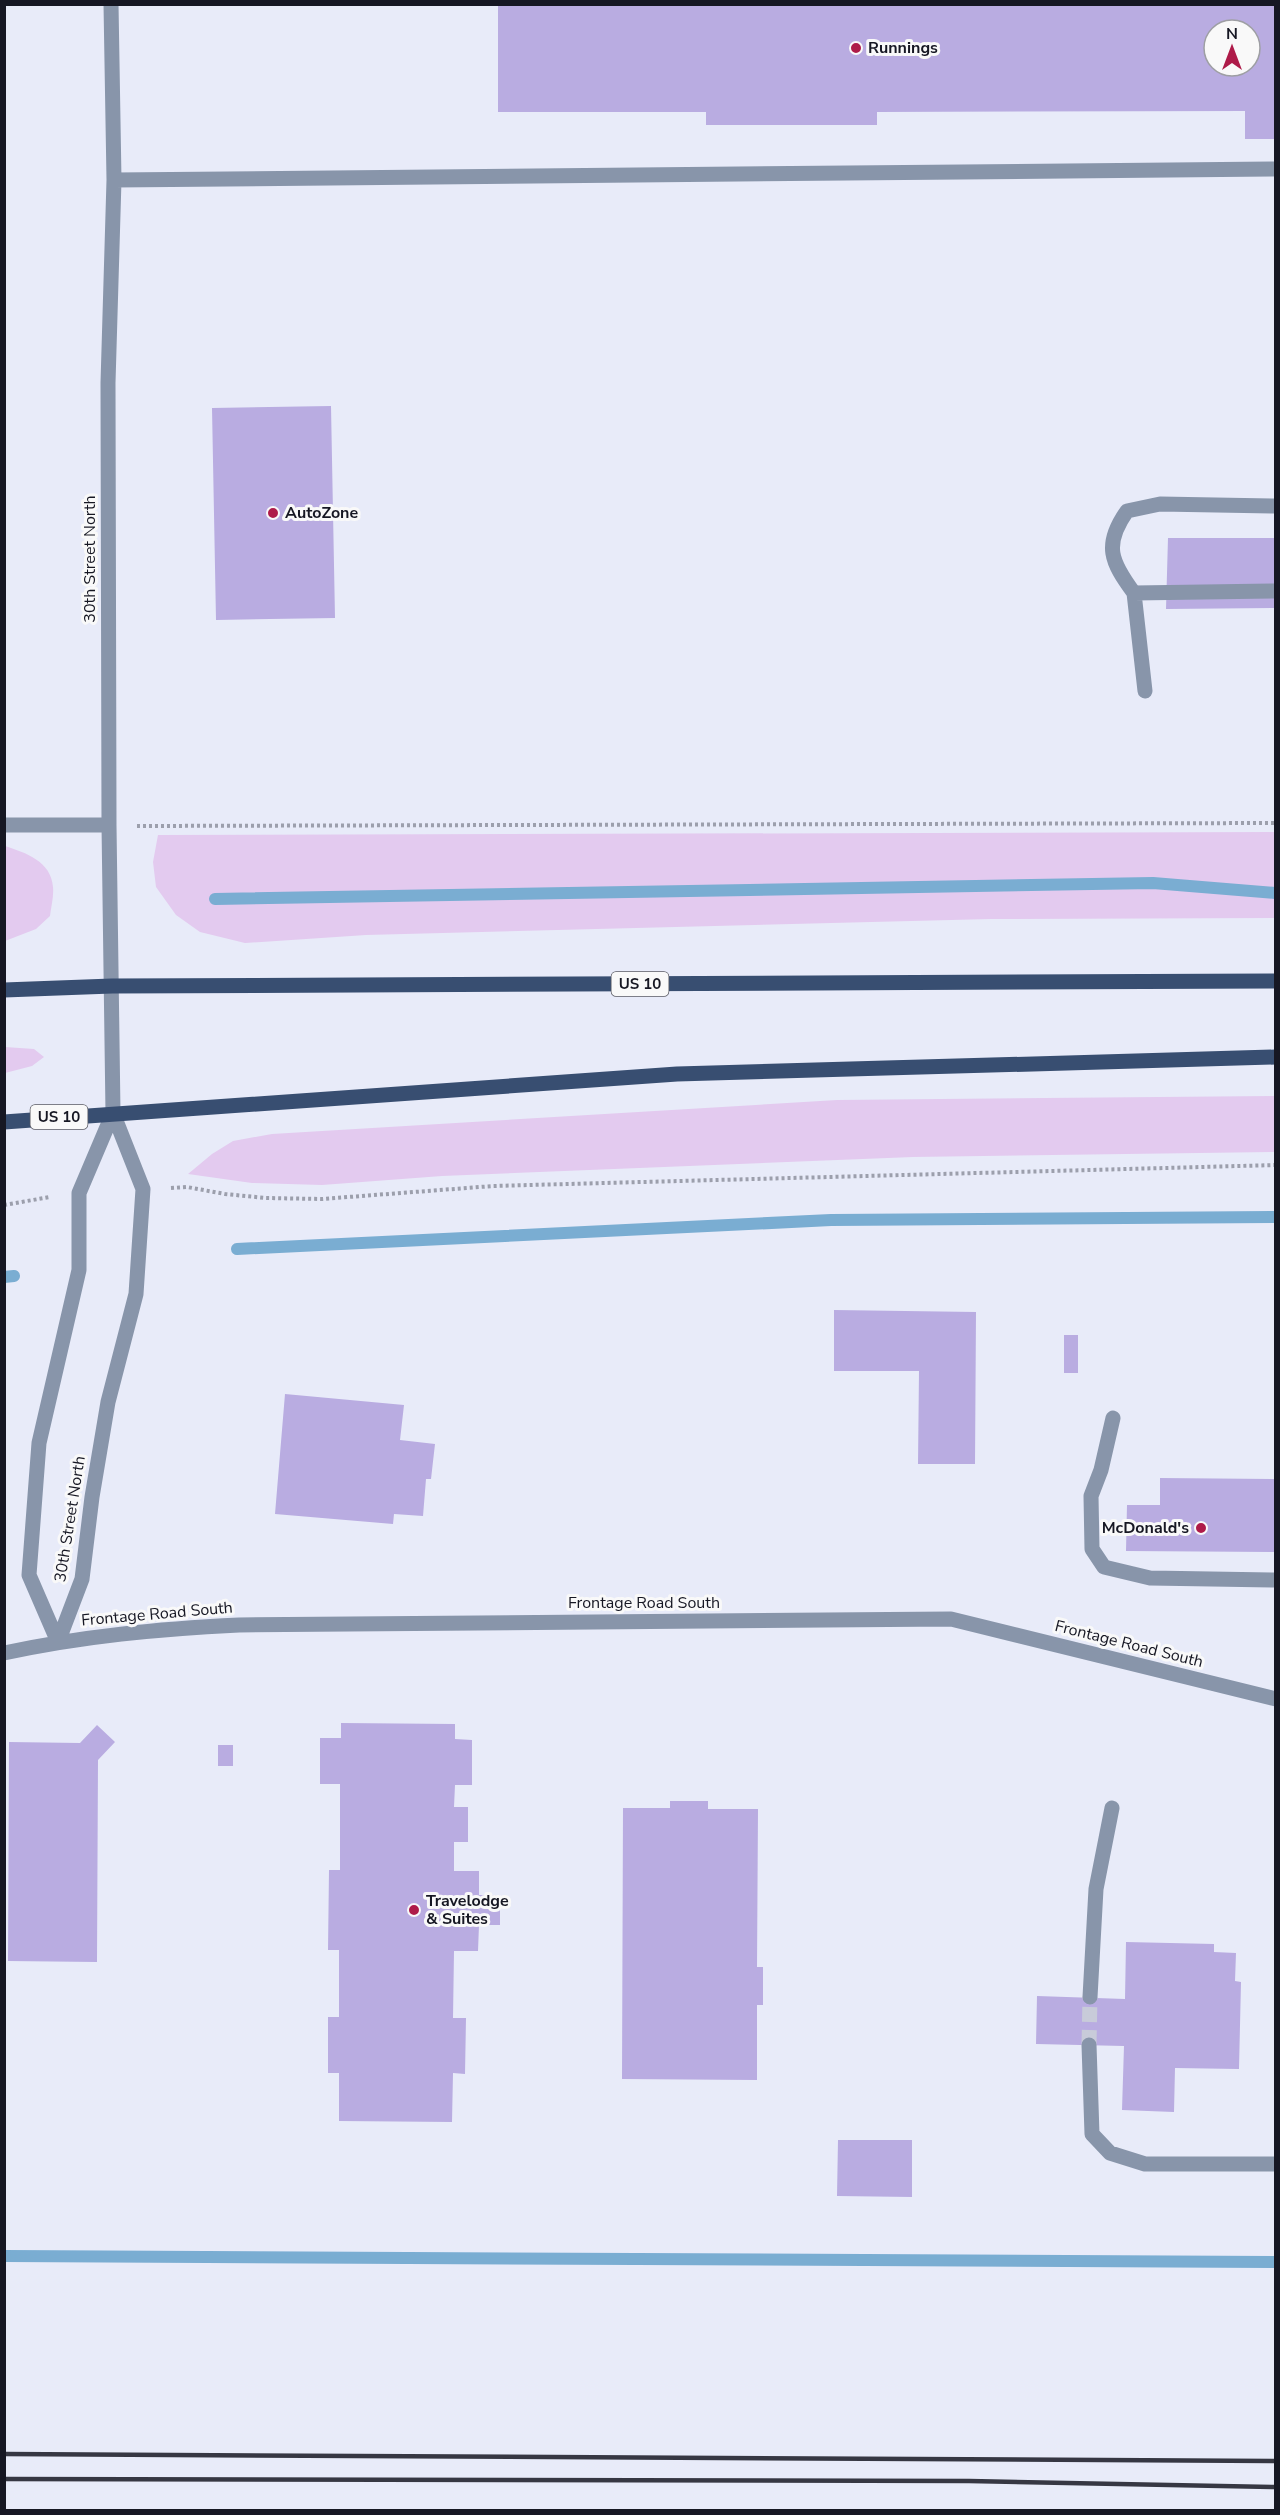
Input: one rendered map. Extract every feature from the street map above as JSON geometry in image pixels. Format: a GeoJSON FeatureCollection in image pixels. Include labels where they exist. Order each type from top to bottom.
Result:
{"type":"FeatureCollection","features":[{"type":"Feature","properties":{"kind":"main road","name":"US 10"},"geometry":{"type":"LineString","coordinates":[[4,990],[112,987],[1275,981]]}},
{"type":"Feature","properties":{"kind":"main road","name":"US 10"},"geometry":{"type":"LineString","coordinates":[[4,1122],[676,1074],[1275,1057]]}},
{"type":"Feature","properties":{"kind":"street","name":"30th Street North"},"geometry":{"type":"LineString","coordinates":[[58,1642],[82,1578],[92,1497],[108,1402],[136,1294],[143,1189],[113,1113],[109,825],[108,383],[114,180],[111,4]]}},
{"type":"Feature","properties":{"kind":"street"},"geometry":{"type":"LineString","coordinates":[[114,180],[1275,169]]}},
{"type":"Feature","properties":{"kind":"street"},"geometry":{"type":"LineString","coordinates":[[1145,691],[1134,593],[1117,570],[1111,546],[1116,527],[1127,511],[1160,504],[1275,507]]}},
{"type":"Feature","properties":{"kind":"street"},"geometry":{"type":"LineString","coordinates":[[1134,593],[1275,591]]}},
{"type":"Feature","properties":{"kind":"street"},"geometry":{"type":"LineString","coordinates":[[4,825],[109,825]]}},
{"type":"Feature","properties":{"kind":"street","name":"30th Street North"},"geometry":{"type":"LineString","coordinates":[[58,1642],[29,1575],[39,1443],[79,1270],[79,1193],[113,1113]]}},
{"type":"Feature","properties":{"kind":"street"},"geometry":{"type":"LineString","coordinates":[[1113,1418],[1101,1470],[1091,1496],[1092,1549],[1104,1567],[1150,1578],[1275,1580]]}},
{"type":"Feature","properties":{"kind":"street","name":"Frontage Road South"},"geometry":{"type":"LineString","coordinates":[[4,1653],[58,1642],[150,1629],[239,1625],[951,1619],[1275,1699]]}},
{"type":"Feature","properties":{"kind":"street"},"geometry":{"type":"LineString","coordinates":[[1090,1997],[1096,1889],[1112,1808]]}},
{"type":"Feature","properties":{"kind":"street"},"geometry":{"type":"LineString","coordinates":[[1089,2045],[1092,2134],[1110,2153],[1145,2164],[1275,2164]]}},
{"type":"Feature","properties":{"kind":"path"},"geometry":{"type":"LineString","coordinates":[[109,825],[1275,823]]}},
{"type":"Feature","properties":{"kind":"path"},"geometry":{"type":"LineString","coordinates":[[143,1189],[187,1187],[256,1197],[322,1199],[494,1186],[1275,1165]]}},
{"type":"Feature","properties":{"kind":"path"},"geometry":{"type":"LineString","coordinates":[[4,1205],[79,1193]]}},
{"type":"Feature","properties":{"kind":"shaded area"},"geometry":{"type":"Polygon","coordinates":[[[1275,832],[1275,918],[991,919],[366,935],[245,943],[200,932],[176,915],[156,887],[153,862],[158,835],[1275,832]]]}},
{"type":"Feature","properties":{"kind":"shaded area"},"geometry":{"type":"Polygon","coordinates":[[[5,846],[29,855],[42,864],[51,878],[53,898],[50,916],[36,929],[5,941],[5,846]]]}},
{"type":"Feature","properties":{"kind":"shaded area"},"geometry":{"type":"Polygon","coordinates":[[[5,1047],[34,1049],[44,1057],[32,1066],[5,1073],[5,1047]]]}},
{"type":"Feature","properties":{"kind":"shaded area"},"geometry":{"type":"Polygon","coordinates":[[[1275,1096],[1275,1152],[913,1157],[442,1176],[322,1185],[252,1183],[188,1174],[212,1154],[233,1141],[272,1134],[837,1100],[1275,1096]]]}},
{"type":"Feature","properties":{"kind":"building","name":"Runnings"},"geometry":{"type":"Polygon","coordinates":[[[498,4],[1276,4],[1276,139],[1245,139],[1245,111],[877,112],[877,125],[706,125],[706,112],[498,112],[498,4]]]}},
{"type":"Feature","properties":{"kind":"building","name":"AutoZone"},"geometry":{"type":"Polygon","coordinates":[[[331,406],[335,618],[216,620],[212,408],[331,406]]]}},
{"type":"Feature","properties":{"kind":"building"},"geometry":{"type":"Polygon","coordinates":[[[1168,538],[1276,538],[1276,608],[1166,609],[1168,538]]]}},
{"type":"Feature","properties":{"kind":"building"},"geometry":{"type":"Polygon","coordinates":[[[834,1310],[976,1312],[975,1464],[918,1464],[919,1371],[834,1371],[834,1310]]]}},
{"type":"Feature","properties":{"kind":"building"},"geometry":{"type":"Polygon","coordinates":[[[1064,1335],[1078,1335],[1078,1373],[1064,1373],[1064,1335]]]}},
{"type":"Feature","properties":{"kind":"building"},"geometry":{"type":"Polygon","coordinates":[[[285,1394],[404,1405],[400,1440],[435,1444],[431,1479],[426,1479],[423,1516],[394,1514],[393,1524],[275,1514],[285,1394]]]}},
{"type":"Feature","properties":{"kind":"building","name":"McDonald's"},"geometry":{"type":"Polygon","coordinates":[[[1160,1478],[1276,1479],[1276,1552],[1126,1551],[1127,1505],[1160,1505],[1160,1478]]]}},
{"type":"Feature","properties":{"kind":"building","name":"Travelodge & Suites"},"geometry":{"type":"Polygon","coordinates":[[[341,1723],[455,1724],[455,1739],[472,1740],[472,1785],[455,1785],[454,1807],[468,1807],[468,1842],[454,1842],[454,1871],[479,1871],[479,1895],[500,1895],[500,1925],[479,1925],[478,1951],[454,1951],[453,2018],[466,2018],[465,2074],[453,2073],[452,2122],[339,2121],[339,2073],[328,2073],[328,2017],[339,2017],[339,1950],[328,1950],[329,1870],[340,1870],[340,1784],[320,1784],[320,1738],[341,1738],[341,1723]]]}},
{"type":"Feature","properties":{"kind":"building"},"geometry":{"type":"Polygon","coordinates":[[[97,1725],[115,1742],[98,1760],[97,1962],[8,1961],[9,1742],[80,1743],[97,1725]]]}},
{"type":"Feature","properties":{"kind":"building"},"geometry":{"type":"Polygon","coordinates":[[[218,1745],[233,1745],[233,1766],[218,1766],[218,1745]]]}},
{"type":"Feature","properties":{"kind":"building"},"geometry":{"type":"Polygon","coordinates":[[[670,1801],[708,1801],[708,1809],[758,1809],[757,1967],[763,1967],[763,2005],[757,2005],[757,2080],[622,2079],[623,1808],[670,1808],[670,1801]]]}},
{"type":"Feature","properties":{"kind":"building"},"geometry":{"type":"Polygon","coordinates":[[[1126,1942],[1214,1944],[1214,1952],[1236,1953],[1235,1981],[1241,1982],[1239,2069],[1175,2068],[1174,2112],[1122,2110],[1124,2046],[1036,2044],[1037,1996],[1125,1999],[1126,1942]]]}},
{"type":"Feature","properties":{"kind":"building"},"geometry":{"type":"Polygon","coordinates":[[[838,2140],[912,2140],[912,2197],[837,2196],[838,2140]]]}},
{"type":"Feature","properties":{"kind":"waterway"},"geometry":{"type":"LineString","coordinates":[[215,899],[1153,883],[1275,893]]}},
{"type":"Feature","properties":{"kind":"waterway"},"geometry":{"type":"LineString","coordinates":[[237,1249],[831,1220],[1276,1217]]}},
{"type":"Feature","properties":{"kind":"waterway"},"geometry":{"type":"LineString","coordinates":[[4,1277],[14,1276]]}},
{"type":"Feature","properties":{"kind":"waterway"},"geometry":{"type":"LineString","coordinates":[[4,2256],[1276,2262]]}},
{"type":"Feature","properties":{"kind":"tunnel"},"geometry":{"type":"LineString","coordinates":[[1089,2045],[1090,1997]]}},
{"type":"Feature","properties":{"kind":"railway"},"geometry":{"type":"LineString","coordinates":[[4,2454],[1276,2461]]}},
{"type":"Feature","properties":{"kind":"railway"},"geometry":{"type":"LineString","coordinates":[[4,2479],[969,2481],[1276,2487]]}},
{"type":"Feature","properties":{"kind":"place","name":"Runnings"},"geometry":{"type":"Point","coordinates":[856,48]}},
{"type":"Feature","properties":{"kind":"place","name":"AutoZone"},"geometry":{"type":"Point","coordinates":[273,513]}},
{"type":"Feature","properties":{"kind":"place","name":"McDonald's"},"geometry":{"type":"Point","coordinates":[1201,1528]}},
{"type":"Feature","properties":{"kind":"place","name":"Travelodge & Suites"},"geometry":{"type":"Point","coordinates":[414,1910]}}]}
